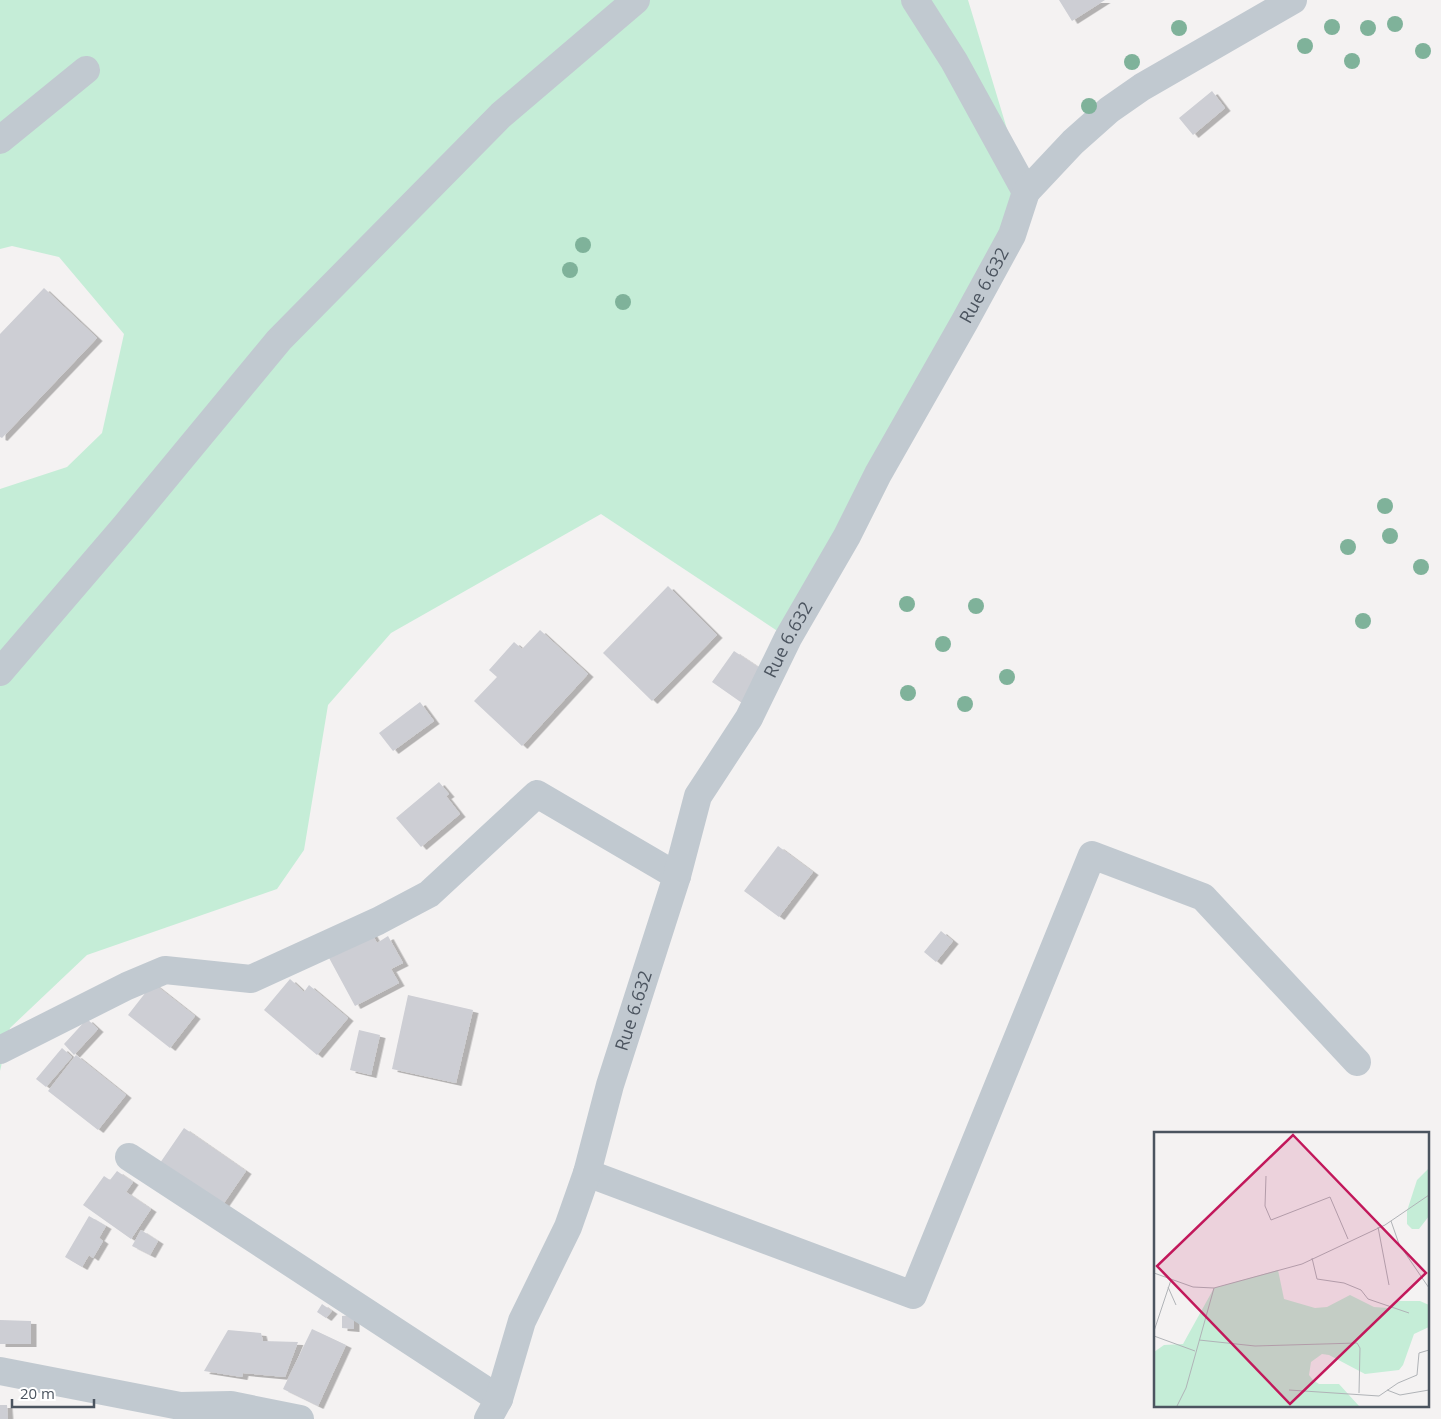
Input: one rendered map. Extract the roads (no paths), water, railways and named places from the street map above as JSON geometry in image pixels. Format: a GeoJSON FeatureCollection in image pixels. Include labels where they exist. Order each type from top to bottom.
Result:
{"type":"FeatureCollection","features":[{"type":"Feature","properties":{"kind":"street"},"geometry":{"type":"LineString","coordinates":[[0,672],[126,525],[279,340],[501,115],[636,0]]}},
{"type":"Feature","properties":{"kind":"street"},"geometry":{"type":"LineString","coordinates":[[915,0],[954,61],[1026,192]]}},
{"type":"Feature","properties":{"kind":"street","name":"Rue 6.632"},"geometry":{"type":"LineString","coordinates":[[493,1409],[522,1321],[568,1227],[587,1173],[610,1085],[677,876],[698,796],[748,718],[788,638],[847,536],[878,474],[974,304],[1012,234],[1026,192],[1073,142],[1109,110],[1142,87],[1212,48],[1291,0]]}},
{"type":"Feature","properties":{"kind":"street"},"geometry":{"type":"LineString","coordinates":[[0,140],[86,70]]}},
{"type":"Feature","properties":{"kind":"street"},"geometry":{"type":"LineString","coordinates":[[0,1050],[127,986],[165,970],[251,979],[378,921],[429,894],[537,794],[677,876]]}},
{"type":"Feature","properties":{"kind":"street"},"geometry":{"type":"LineString","coordinates":[[587,1173],[913,1295],[1092,855],[1203,897],[1357,1062]]}},
{"type":"Feature","properties":{"kind":"street"},"geometry":{"type":"LineString","coordinates":[[129,1157],[493,1409]]}},
{"type":"Feature","properties":{"kind":"street"},"geometry":{"type":"LineString","coordinates":[[0,1371],[180,1406],[231,1405],[300,1419]]}}]}
